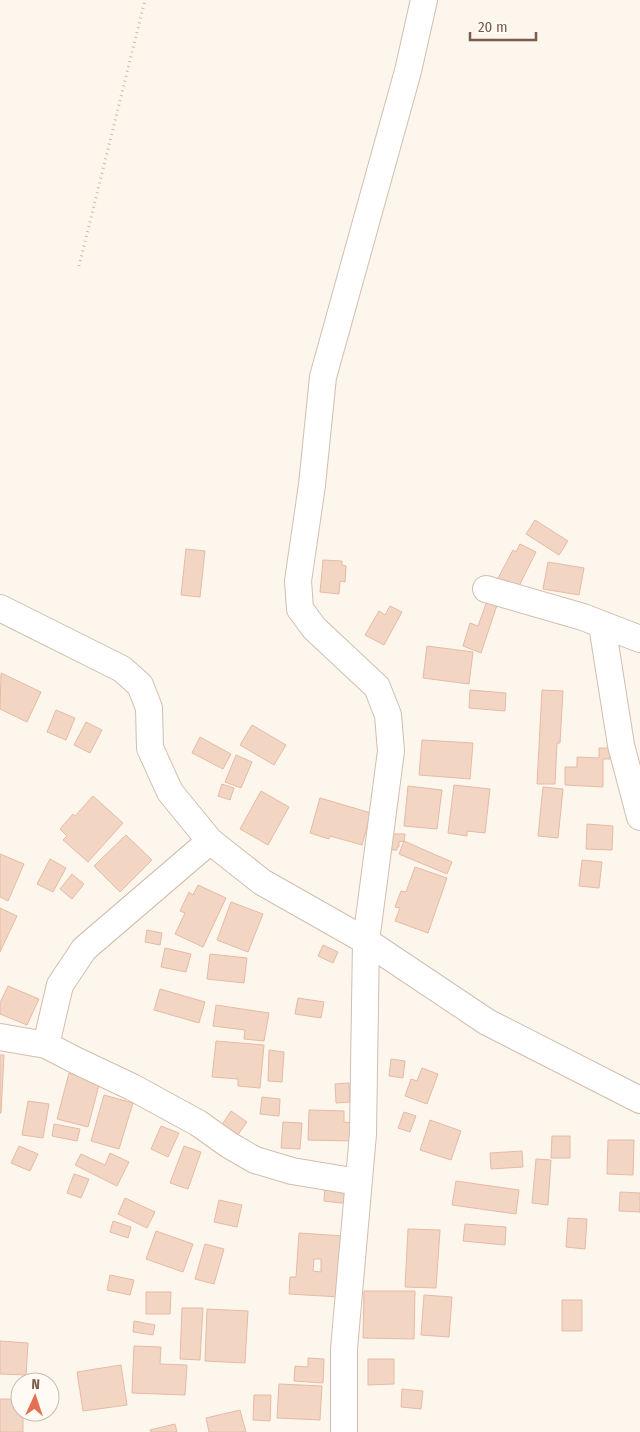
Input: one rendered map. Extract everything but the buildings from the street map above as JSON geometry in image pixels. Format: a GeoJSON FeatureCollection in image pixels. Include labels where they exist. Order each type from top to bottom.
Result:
{"type":"FeatureCollection","features":[{"type":"Feature","properties":{"kind":"street"},"geometry":{"type":"LineString","coordinates":[[344,1432],[344,1349],[358,1182],[364,1134],[366,941],[391,751],[388,715],[377,687],[314,628],[300,609],[298,581],[312,485],[323,376],[408,71],[424,0]]}},
{"type":"Feature","properties":{"kind":"street"},"geometry":{"type":"LineString","coordinates":[[486,589],[583,617],[640,639]]}},
{"type":"Feature","properties":{"kind":"street"},"geometry":{"type":"LineString","coordinates":[[0,608],[122,669],[140,685],[149,708],[150,748],[170,792],[210,841],[262,882],[366,941],[487,1022],[640,1100]]}},
{"type":"Feature","properties":{"kind":"street"},"geometry":{"type":"LineString","coordinates":[[602,624],[622,745],[640,817]]}},
{"type":"Feature","properties":{"kind":"street"},"geometry":{"type":"LineString","coordinates":[[46,1045],[60,985],[84,949],[210,841]]}},
{"type":"Feature","properties":{"kind":"street"},"geometry":{"type":"LineString","coordinates":[[0,1037],[46,1045],[132,1087],[198,1123],[229,1145],[255,1160],[292,1171],[358,1182]]}},
{"type":"Feature","properties":{"kind":"path"},"geometry":{"type":"LineString","coordinates":[[79,266],[145,0]]}}]}
